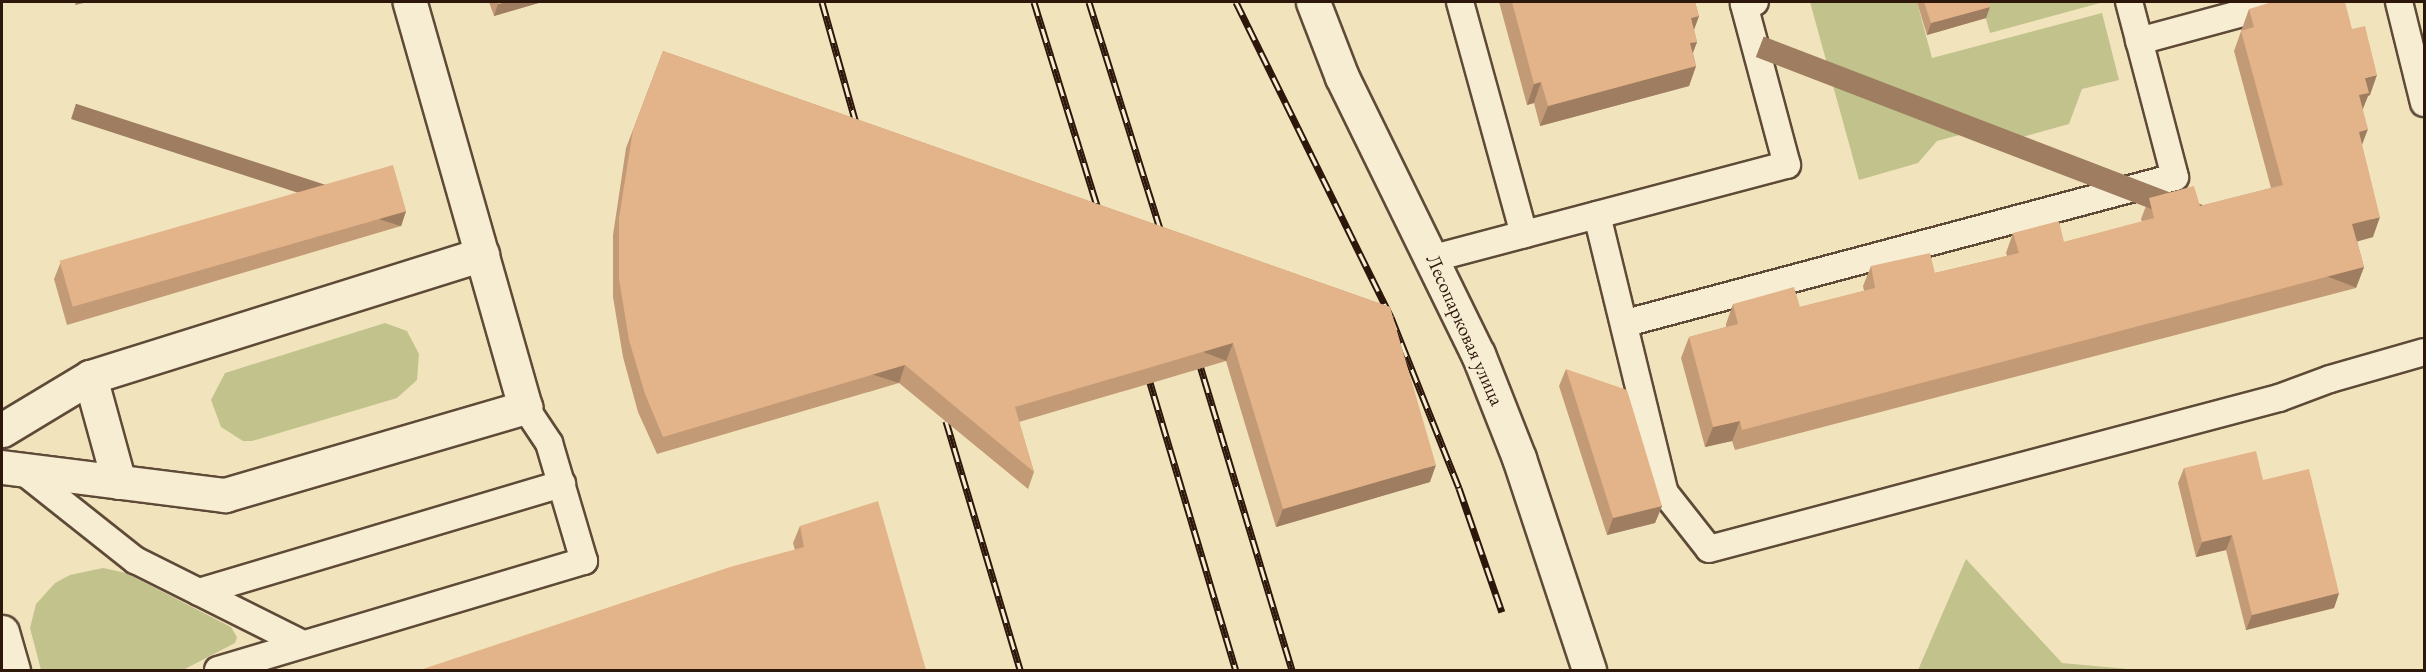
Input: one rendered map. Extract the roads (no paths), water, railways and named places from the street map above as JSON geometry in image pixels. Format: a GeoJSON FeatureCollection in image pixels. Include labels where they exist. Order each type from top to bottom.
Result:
{"type":"FeatureCollection","features":[{"type":"Feature","properties":{"kind":"street"},"geometry":{"type":"LineString","coordinates":[[11,468],[225,495],[525,407],[410,2]]}},
{"type":"Feature","properties":{"kind":"street","name":"Лесопарковая улица"},"geometry":{"type":"LineString","coordinates":[[1313,2],[1342,77],[1434,258],[1478,354],[1520,458],[1589,670]]}},
{"type":"Feature","properties":{"kind":"street"},"geometry":{"type":"LineString","coordinates":[[2,430],[90,377],[482,254]]}},
{"type":"Feature","properties":{"kind":"street"},"geometry":{"type":"LineString","coordinates":[[90,377],[119,482]]}},
{"type":"Feature","properties":{"kind":"street"},"geometry":{"type":"LineString","coordinates":[[2,632],[14,670]]}},
{"type":"Feature","properties":{"kind":"lane"},"geometry":{"type":"LineString","coordinates":[[1460,2],[1524,234]]}},
{"type":"Feature","properties":{"kind":"lane"},"geometry":{"type":"LineString","coordinates":[[1434,258],[1787,165],[1744,4],[1755,2]]}},
{"type":"Feature","properties":{"kind":"lane"},"geometry":{"type":"LineString","coordinates":[[1626,323],[2175,177],[2129,2]]}},
{"type":"Feature","properties":{"kind":"lane"},"geometry":{"type":"LineString","coordinates":[[2139,41],[2284,2]]}},
{"type":"Feature","properties":{"kind":"lane"},"geometry":{"type":"LineString","coordinates":[[2399,2],[2424,103]]}},
{"type":"Feature","properties":{"kind":"lane"},"geometry":{"type":"LineString","coordinates":[[1597,215],[1626,323],[1632,371],[1665,493],[1709,549],[2279,398],[2330,379],[2424,352]]}},
{"type":"Feature","properties":{"kind":"lane"},"geometry":{"type":"LineString","coordinates":[[218,670],[584,561],[549,443],[525,407]]}},
{"type":"Feature","properties":{"kind":"lane"},"geometry":{"type":"LineString","coordinates":[[11,468],[135,560],[303,644]]}},
{"type":"Feature","properties":{"kind":"lane"},"geometry":{"type":"LineString","coordinates":[[199,592],[562,484]]}},
{"type":"Feature","properties":{"kind":"railway"},"geometry":{"type":"LineString","coordinates":[[822,2],[859,134]]}},
{"type":"Feature","properties":{"kind":"railway"},"geometry":{"type":"LineString","coordinates":[[1034,2],[1101,219]]}},
{"type":"Feature","properties":{"kind":"railway"},"geometry":{"type":"LineString","coordinates":[[1089,2],[1164,242]]}},
{"type":"Feature","properties":{"kind":"railway"},"geometry":{"type":"LineString","coordinates":[[1236,2],[1391,317],[1459,488],[1502,612]]}},
{"type":"Feature","properties":{"kind":"railway"},"geometry":{"type":"LineString","coordinates":[[1196,352],[1292,670]]}},
{"type":"Feature","properties":{"kind":"railway"},"geometry":{"type":"LineString","coordinates":[[1146,369],[1236,670]]}},
{"type":"Feature","properties":{"kind":"railway"},"geometry":{"type":"LineString","coordinates":[[946,421],[1020,670]]}}]}
